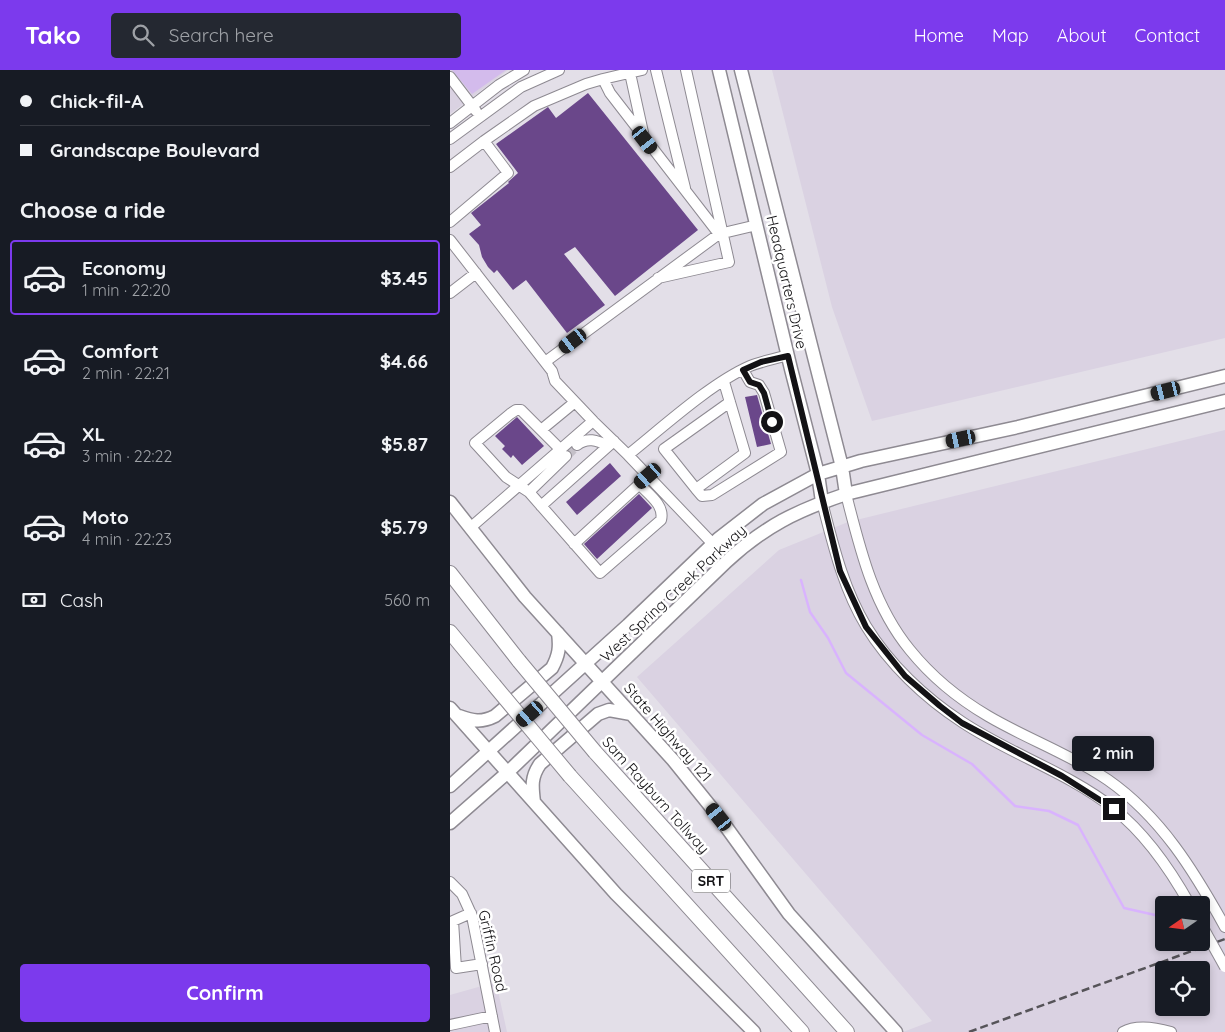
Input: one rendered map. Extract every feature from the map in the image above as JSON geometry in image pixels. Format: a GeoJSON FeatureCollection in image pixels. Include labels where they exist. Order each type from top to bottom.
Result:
{"type":"FeatureCollection","features":[{"type":"Feature","properties":{"kind":"highway","name":"Sam Rayburn Tollway"},"geometry":{"type":"LineString","coordinates":[[450,573],[519,662],[595,752],[847,1032]]}},
{"type":"Feature","properties":{"kind":"highway","name":"SRT"},"geometry":{"type":"LineString","coordinates":[[450,632],[570,776],[798,1028]]}},
{"type":"Feature","properties":{"kind":"main road","name":"Headquarters Drive"},"geometry":{"type":"LineString","coordinates":[[719,70],[818,474],[822,502]]}},
{"type":"Feature","properties":{"kind":"main road","name":"Headquarters Drive"},"geometry":{"type":"LineString","coordinates":[[741,70],[842,467],[846,494]]}},
{"type":"Feature","properties":{"kind":"main road"},"geometry":{"type":"LineString","coordinates":[[757,225],[778,220]]}},
{"type":"Feature","properties":{"kind":"main road","name":"West Spring Creek Parkway"},"geometry":{"type":"LineString","coordinates":[[450,786],[586,664],[713,544],[763,504],[818,474],[1225,376]]}},
{"type":"Feature","properties":{"kind":"main road"},"geometry":{"type":"LineString","coordinates":[[1184,386],[1187,410]]}},
{"type":"Feature","properties":{"kind":"main road","name":"West Spring Creek Parkway"},"geometry":{"type":"LineString","coordinates":[[450,823],[507,773],[750,540],[778,522],[822,502],[846,494],[1225,400]]}},
{"type":"Feature","properties":{"kind":"main road","name":"State Highway 121"},"geometry":{"type":"LineString","coordinates":[[450,502],[524,596],[673,760],[719,817],[789,914],[896,1032]]}},
{"type":"Feature","properties":{"kind":"main road"},"geometry":{"type":"LineString","coordinates":[[453,712],[474,722],[485,721],[495,716],[552,668],[558,657],[560,646],[558,633]]}},
{"type":"Feature","properties":{"kind":"main road"},"geometry":{"type":"LineString","coordinates":[[534,802],[533,774],[540,764],[598,714],[609,710],[631,714]]}},
{"type":"Feature","properties":{"kind":"main road"},"geometry":{"type":"LineString","coordinates":[[453,712],[616,894],[754,1032]]}},
{"type":"Feature","properties":{"kind":"street"},"geometry":{"type":"LineString","coordinates":[[450,123],[499,85],[524,70]]}},
{"type":"Feature","properties":{"kind":"street"},"geometry":{"type":"LineString","coordinates":[[450,139],[535,74],[559,70]]}},
{"type":"Feature","properties":{"kind":"street"},"geometry":{"type":"LineString","coordinates":[[450,167],[534,106],[582,85],[642,70]]}},
{"type":"Feature","properties":{"kind":"street"},"geometry":{"type":"LineString","coordinates":[[656,70],[686,192]]}},
{"type":"Feature","properties":{"kind":"street"},"geometry":{"type":"LineString","coordinates":[[658,278],[729,262],[686,70]]}},
{"type":"Feature","properties":{"kind":"street"},"geometry":{"type":"LineString","coordinates":[[630,73],[645,140]]}},
{"type":"Feature","properties":{"kind":"street"},"geometry":{"type":"LineString","coordinates":[[450,77],[480,116]]}},
{"type":"Feature","properties":{"kind":"street"},"geometry":{"type":"LineString","coordinates":[[604,79],[610,93],[645,140],[721,233]]}},
{"type":"Feature","properties":{"kind":"street"},"geometry":{"type":"LineString","coordinates":[[450,222],[508,173],[484,141]]}},
{"type":"Feature","properties":{"kind":"street"},"geometry":{"type":"LineString","coordinates":[[545,362],[721,233],[757,225]]}},
{"type":"Feature","properties":{"kind":"street"},"geometry":{"type":"LineString","coordinates":[[450,240],[552,371],[555,381],[611,443],[628,455],[713,544]]}},
{"type":"Feature","properties":{"kind":"street"},"geometry":{"type":"LineString","coordinates":[[450,293],[476,273]]}},
{"type":"Feature","properties":{"kind":"street"},"geometry":{"type":"LineString","coordinates":[[628,455],[724,382],[743,370],[761,362],[788,356]]}},
{"type":"Feature","properties":{"kind":"street"},"geometry":{"type":"LineString","coordinates":[[653,435],[702,496],[712,495],[781,452],[764,393],[759,385],[750,382],[743,370]]}},
{"type":"Feature","properties":{"kind":"street"},"geometry":{"type":"LineString","coordinates":[[696,489],[745,453],[724,382]]}},
{"type":"Feature","properties":{"kind":"street"},"geometry":{"type":"LineString","coordinates":[[541,430],[575,402]]}},
{"type":"Feature","properties":{"kind":"street"},"geometry":{"type":"LineString","coordinates":[[664,449],[730,402]]}},
{"type":"Feature","properties":{"kind":"street"},"geometry":{"type":"LineString","coordinates":[[563,452],[521,410],[516,410],[476,443],[506,477],[524,489],[541,506],[600,573],[661,520],[663,514],[661,508],[639,484]]}},
{"type":"Feature","properties":{"kind":"street"},"geometry":{"type":"LineString","coordinates":[[470,528],[524,489],[563,452],[592,420]]}},
{"type":"Feature","properties":{"kind":"street"},"geometry":{"type":"LineString","coordinates":[[578,445],[588,440],[611,443]]}},
{"type":"Feature","properties":{"kind":"street"},"geometry":{"type":"LineString","coordinates":[[541,506],[611,443]]}},
{"type":"Feature","properties":{"kind":"street"},"geometry":{"type":"LineString","coordinates":[[574,544],[648,476]]}},
{"type":"Feature","properties":{"kind":"street"},"geometry":{"type":"LineString","coordinates":[[846,494],[865,566],[877,595],[892,623],[910,649],[931,672],[955,693],[981,711],[1082,764],[1132,799],[1174,844],[1225,927]]}},
{"type":"Feature","properties":{"kind":"street"},"geometry":{"type":"LineString","coordinates":[[822,502],[840,571],[866,627],[905,676],[928,698],[970,727],[1062,776],[1114,809],[1158,854],[1184,896]]}},
{"type":"Feature","properties":{"kind":"street"},"geometry":{"type":"LineString","coordinates":[[970,727],[981,711]]}},
{"type":"Feature","properties":{"kind":"street","name":"Griffin Road"},"geometry":{"type":"LineString","coordinates":[[450,882],[462,894],[471,913],[495,1032]]}},
{"type":"Feature","properties":{"kind":"street"},"geometry":{"type":"LineString","coordinates":[[471,913],[453,921],[453,969],[482,964]]}},
{"type":"Feature","properties":{"kind":"street"},"geometry":{"type":"LineString","coordinates":[[1210,940],[1225,967]]}},
{"type":"Feature","properties":{"kind":"street"},"geometry":{"type":"LineString","coordinates":[[450,1025],[492,1016]]}},
{"type":"Feature","properties":{"kind":"street"},"geometry":{"type":"LineString","coordinates":[[1123,1032],[1138,1028],[1159,1028],[1171,1032]]}},
{"type":"Feature","properties":{"kind":"shaded area"},"geometry":{"type":"Polygon","coordinates":[[[450,70],[508,70],[450,114],[450,70]]]}},
{"type":"Feature","properties":{"kind":"shaded area"},"geometry":{"type":"Polygon","coordinates":[[[452,70],[506,70],[472,94],[452,70]]]}},
{"type":"Feature","properties":{"kind":"shaded area"},"geometry":{"type":"Polygon","coordinates":[[[772,70],[1225,70],[1225,338],[872,421],[832,307],[772,70]]]}},
{"type":"Feature","properties":{"kind":"shaded area"},"geometry":{"type":"Polygon","coordinates":[[[1225,430],[1225,1032],[903,1032],[932,1021],[637,677],[779,550],[848,522],[1225,430]]]}},
{"type":"Feature","properties":{"kind":"shaded area"},"geometry":{"type":"Polygon","coordinates":[[[496,982],[507,1032],[450,1032],[450,995],[496,982]]]}},
{"type":"Feature","properties":{"kind":"building"},"geometry":{"type":"Polygon","coordinates":[[[588,93],[698,230],[615,296],[575,247],[564,254],[605,305],[567,333],[526,280],[513,290],[497,270],[494,273],[488,267],[482,257],[479,245],[469,234],[481,225],[471,213],[509,183],[518,173],[496,144],[548,107],[556,118],[588,93]]]}},
{"type":"Feature","properties":{"kind":"building"},"geometry":{"type":"Polygon","coordinates":[[[757,395],[771,444],[757,447],[745,397],[757,395]]]}},
{"type":"Feature","properties":{"kind":"building"},"geometry":{"type":"Polygon","coordinates":[[[517,417],[544,446],[522,465],[513,455],[511,458],[502,449],[505,446],[495,436],[517,417]]]}},
{"type":"Feature","properties":{"kind":"building"},"geometry":{"type":"Polygon","coordinates":[[[610,463],[621,476],[577,515],[566,502],[610,463]]]}},
{"type":"Feature","properties":{"kind":"building"},"geometry":{"type":"Polygon","coordinates":[[[639,494],[652,508],[597,559],[584,544],[639,494]]]}},
{"type":"Feature","properties":{"kind":"waterway"},"geometry":{"type":"LineString","coordinates":[[801,580],[810,612],[828,638],[846,673],[922,735],[972,764],[1015,806],[1049,811],[1078,825],[1124,908],[1155,915]]}},
{"type":"Feature","properties":{"kind":"tunnel"},"geometry":{"type":"LineString","coordinates":[[566,456],[577,445]]}},
{"type":"Feature","properties":{"kind":"railway"},"geometry":{"type":"LineString","coordinates":[[969,1032],[1225,939]]}},
{"type":"Feature","properties":{"kind":"route"},"geometry":{"type":"LineString","coordinates":[[772,422],[764,393],[759,385],[750,382],[743,370],[761,362],[788,356],[840,571],[866,627],[905,676],[928,698],[962,723],[1089,791],[1114,809]]}}]}
